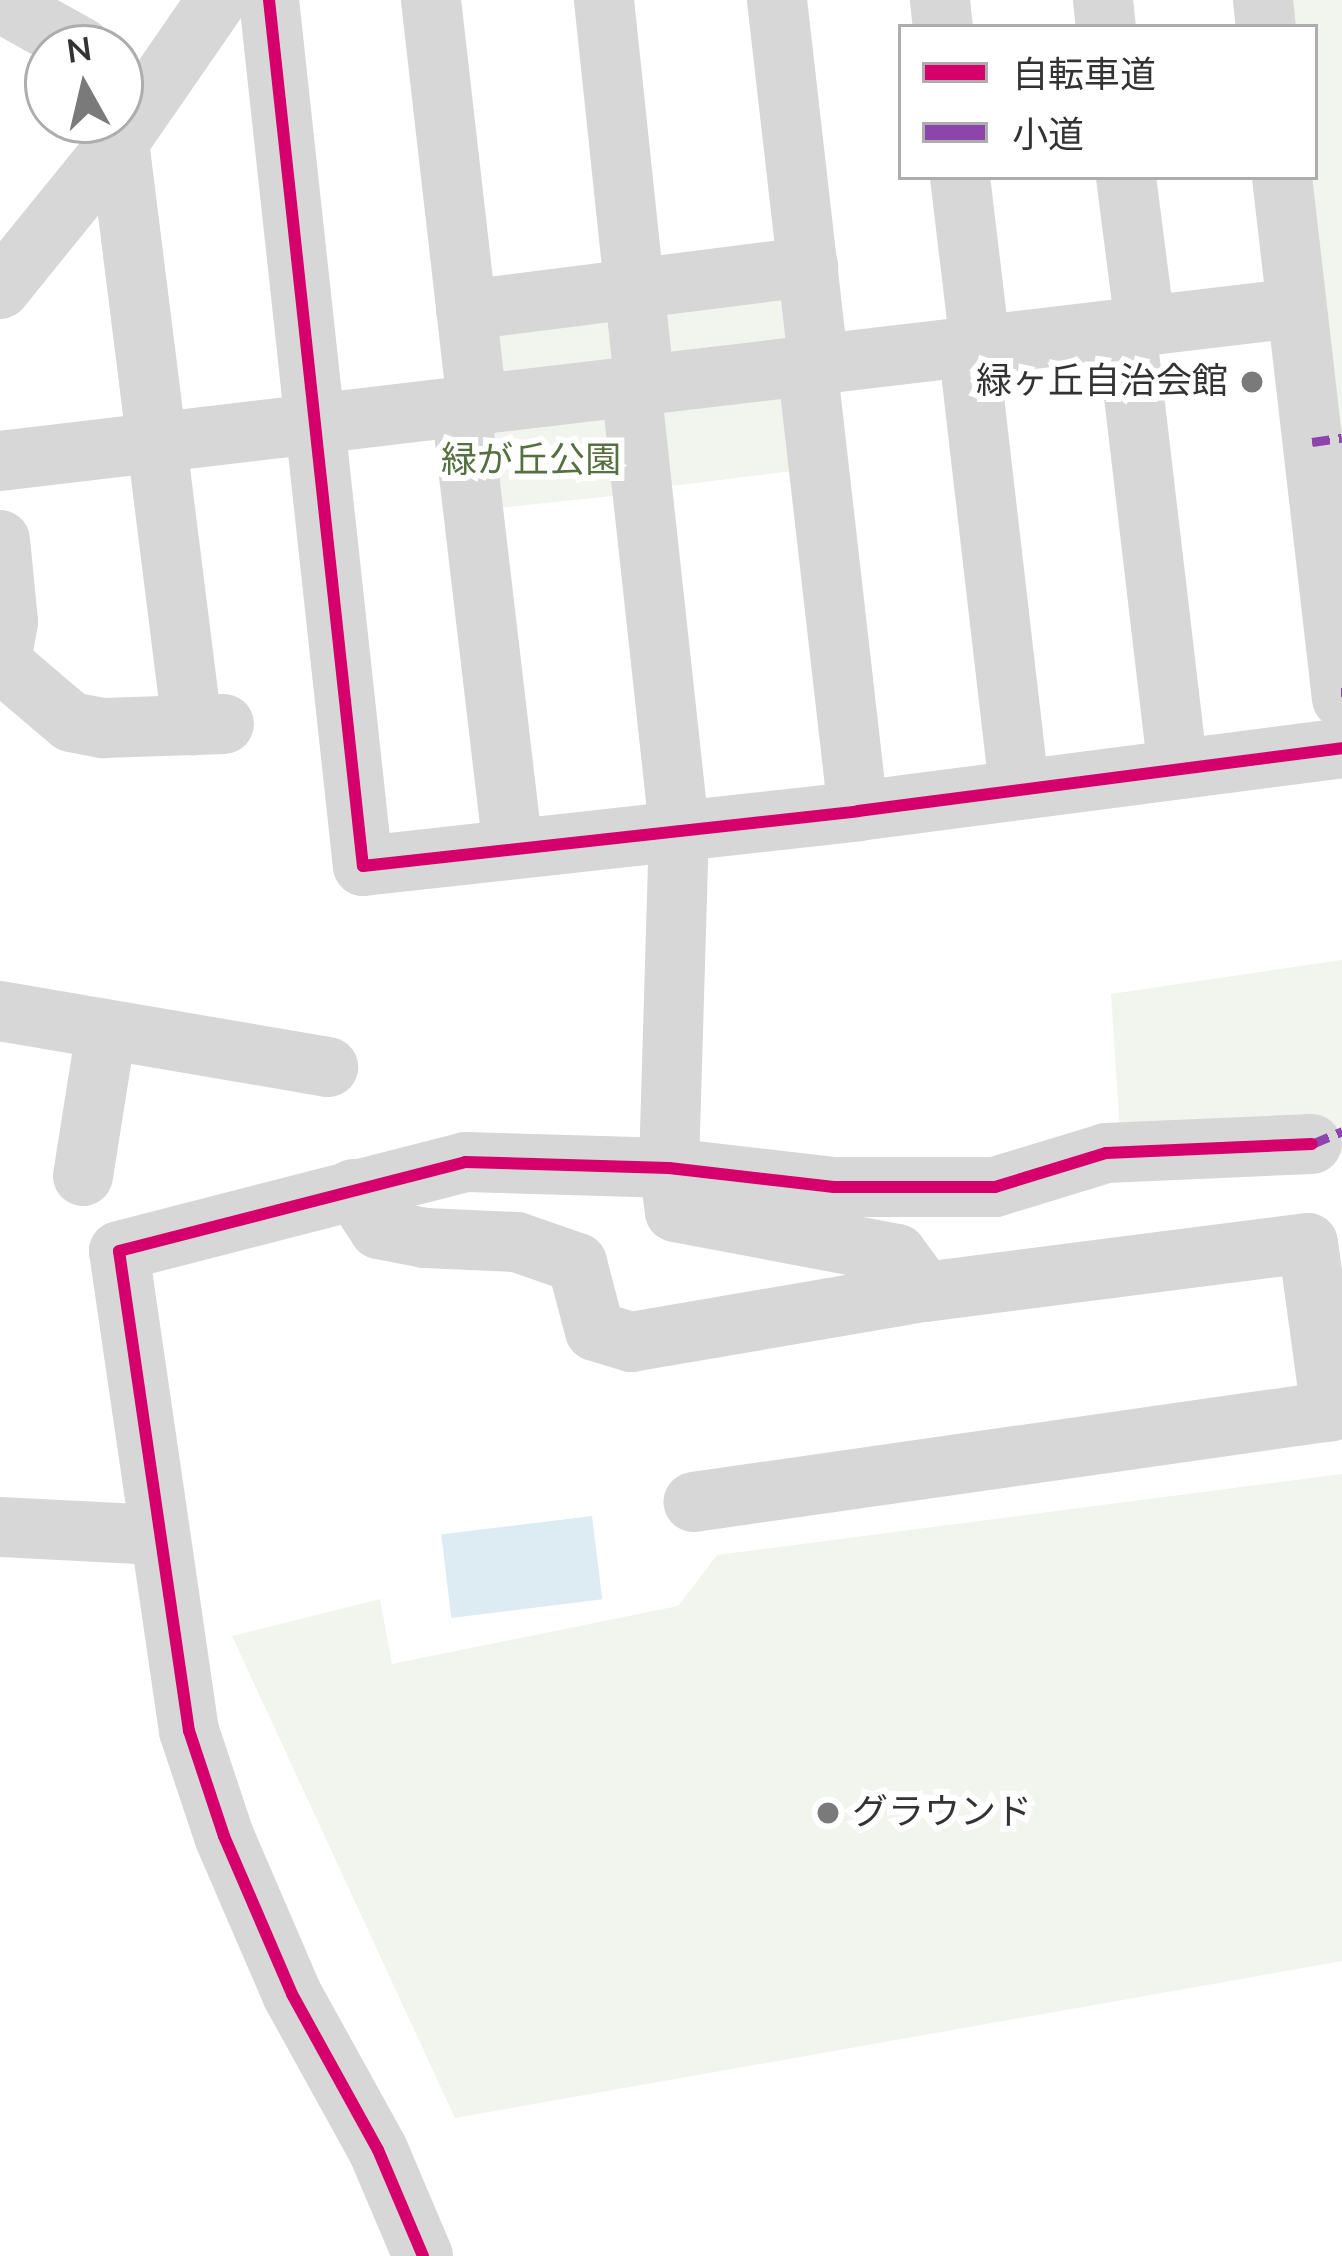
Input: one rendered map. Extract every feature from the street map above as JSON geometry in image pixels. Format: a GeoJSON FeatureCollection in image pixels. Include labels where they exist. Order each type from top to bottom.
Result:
{"type":"FeatureCollection","features":[{"type":"Feature","properties":{"kind":"street"},"geometry":{"type":"LineString","coordinates":[[144,74],[217,0]]}},
{"type":"Feature","properties":{"kind":"street"},"geometry":{"type":"LineString","coordinates":[[269,0],[363,866],[858,812],[1342,748]]}},
{"type":"Feature","properties":{"kind":"street"},"geometry":{"type":"LineString","coordinates":[[431,0],[466,310],[469,407],[513,849]]}},
{"type":"Feature","properties":{"kind":"street"},"geometry":{"type":"LineString","coordinates":[[604,0],[680,829],[669,1168],[675,1212],[897,1254],[925,1292]]}},
{"type":"Feature","properties":{"kind":"street"},"geometry":{"type":"LineString","coordinates":[[777,0],[808,267],[812,363],[858,812]]}},
{"type":"Feature","properties":{"kind":"street"},"geometry":{"type":"LineString","coordinates":[[0,2],[39,24]]}},
{"type":"Feature","properties":{"kind":"street"},"geometry":{"type":"LineString","coordinates":[[0,289],[117,144]]}},
{"type":"Feature","properties":{"kind":"street"},"geometry":{"type":"LineString","coordinates":[[0,540],[8,622],[2,665],[71,722],[103,728],[208,724],[155,440],[119,144]]}},
{"type":"Feature","properties":{"kind":"street"},"geometry":{"type":"LineString","coordinates":[[960,180],[1019,789]]}},
{"type":"Feature","properties":{"kind":"street"},"geometry":{"type":"LineString","coordinates":[[1126,180],[1178,769]]}},
{"type":"Feature","properties":{"kind":"street"},"geometry":{"type":"LineString","coordinates":[[1282,180],[1342,699]]}},
{"type":"Feature","properties":{"kind":"street"},"geometry":{"type":"LineString","coordinates":[[466,310],[808,267]]}},
{"type":"Feature","properties":{"kind":"street"},"geometry":{"type":"LineString","coordinates":[[0,461],[314,420],[469,407],[1296,308]]}},
{"type":"Feature","properties":{"kind":"street"},"geometry":{"type":"LineString","coordinates":[[0,1012],[328,1067]]}},
{"type":"Feature","properties":{"kind":"street"},"geometry":{"type":"LineString","coordinates":[[83,1176],[106,1030]]}},
{"type":"Feature","properties":{"kind":"street"},"geometry":{"type":"LineString","coordinates":[[423,2256],[378,2150],[292,1994],[224,1836],[189,1731],[119,1251],[466,1162],[669,1168],[834,1187],[995,1187],[1106,1153],[1312,1144]]}},
{"type":"Feature","properties":{"kind":"street"},"geometry":{"type":"LineString","coordinates":[[352,1189],[379,1229],[425,1238],[517,1242],[577,1263],[595,1331],[631,1342],[925,1292],[1307,1243],[1331,1411],[964,1482],[693,1502]]}},
{"type":"Feature","properties":{"kind":"street"},"geometry":{"type":"LineString","coordinates":[[0,1527],[158,1535]]}},
{"type":"Feature","properties":{"kind":"green space"},"geometry":{"type":"Polygon","coordinates":[[[1288,0],[1342,0],[1342,439],[1310,180],[1318,180],[1318,24],[1291,24],[1288,0]]]}},
{"type":"Feature","properties":{"kind":"green space","name":"緑が丘公園"},"geometry":{"type":"Polygon","coordinates":[[[793,286],[800,356],[658,371],[651,301],[793,286]]]}},
{"type":"Feature","properties":{"kind":"green space","name":"緑が丘公園"},"geometry":{"type":"Polygon","coordinates":[[[624,302],[633,372],[483,391],[474,320],[624,302]]]}},
{"type":"Feature","properties":{"kind":"green space","name":"緑が丘公園"},"geometry":{"type":"Polygon","coordinates":[[[796,383],[807,469],[660,487],[649,401],[796,383]]]}},
{"type":"Feature","properties":{"kind":"green space","name":"緑が丘公園"},"geometry":{"type":"Polygon","coordinates":[[[626,405],[635,494],[481,510],[472,421],[626,405]]]}},
{"type":"Feature","properties":{"kind":"green space"},"geometry":{"type":"Polygon","coordinates":[[[1342,960],[1342,1153],[1120,1132],[1111,994],[1342,960]]]}},
{"type":"Feature","properties":{"kind":"green space","name":"グラウンド"},"geometry":{"type":"Polygon","coordinates":[[[1342,1474],[1342,1961],[455,2118],[232,1636],[380,1599],[392,1664],[678,1606],[717,1555],[1342,1474]]]}},
{"type":"Feature","properties":{"kind":"shaded area"},"geometry":{"type":"Polygon","coordinates":[[[592,1516],[602,1599],[451,1618],[441,1535],[592,1516]]]}},
{"type":"Feature","properties":{"kind":"marked path"},"geometry":{"type":"LineString","coordinates":[[1312,442],[1342,438]]}},
{"type":"Feature","properties":{"kind":"marked path"},"geometry":{"type":"LineString","coordinates":[[1312,1144],[1342,1131]]}},
{"type":"Feature","properties":{"kind":"cycle path"},"geometry":{"type":"LineString","coordinates":[[269,0],[363,866],[858,811],[1342,748]]}},
{"type":"Feature","properties":{"kind":"cycle path"},"geometry":{"type":"LineString","coordinates":[[423,2256],[378,2150],[292,1994],[224,1836],[189,1731],[119,1251],[465,1162],[669,1168],[834,1187],[995,1187],[1106,1153],[1312,1144]]}},
{"type":"Feature","properties":{"kind":"place","name":"緑ヶ丘自治会館"},"geometry":{"type":"Point","coordinates":[1252,382]}},
{"type":"Feature","properties":{"kind":"place","name":"グラウンド"},"geometry":{"type":"Point","coordinates":[828,1813]}}]}
